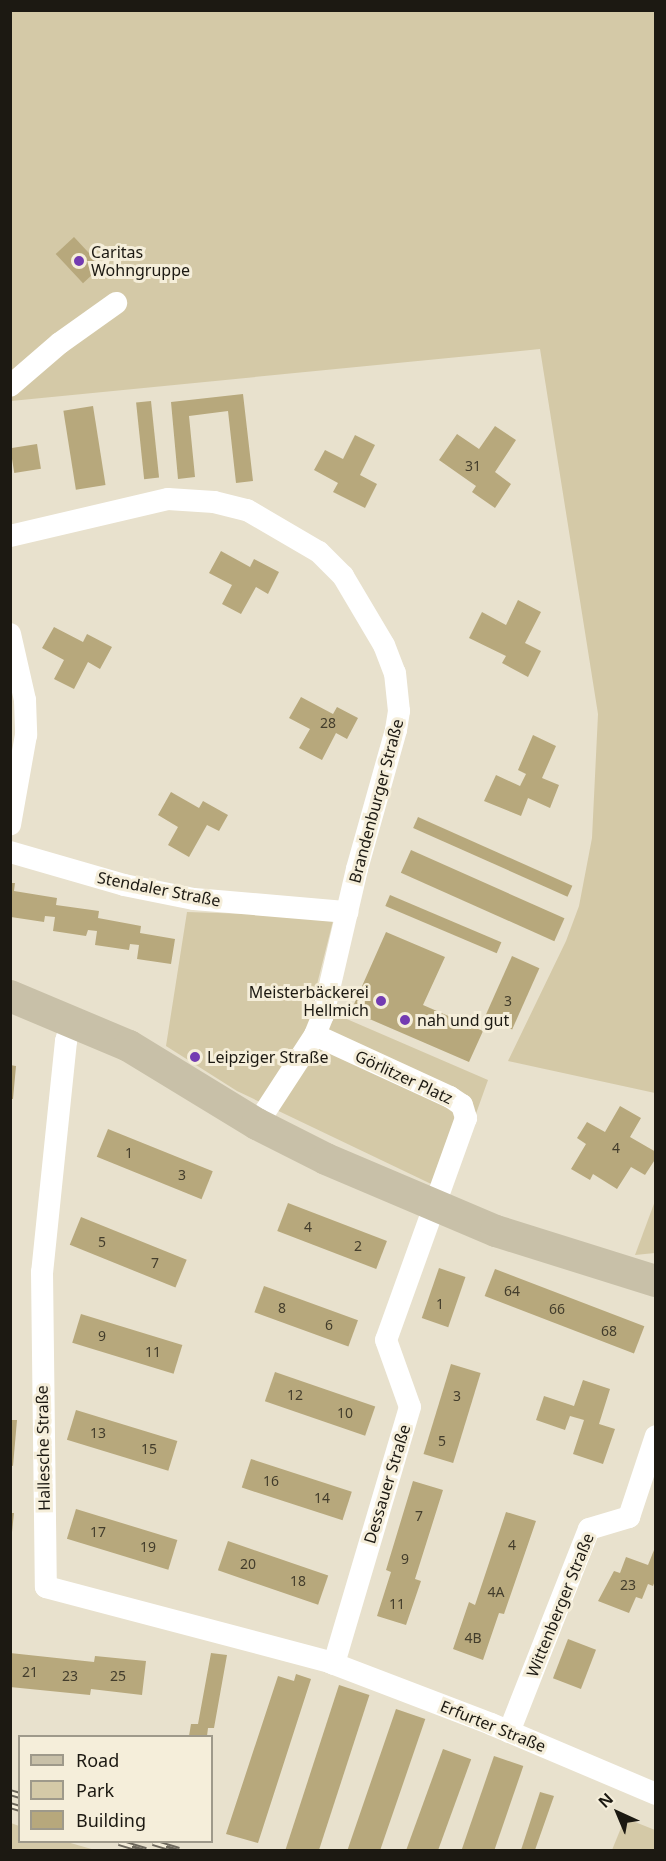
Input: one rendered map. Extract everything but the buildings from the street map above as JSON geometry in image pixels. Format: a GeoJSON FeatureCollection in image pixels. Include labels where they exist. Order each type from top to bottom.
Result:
{"type":"FeatureCollection","features":[{"type":"Feature","properties":{"kind":"main road"},"geometry":{"type":"LineString","coordinates":[[10,996],[72,1019],[129,1046],[257,1124],[326,1159],[496,1231],[656,1281]]}},
{"type":"Feature","properties":{"kind":"street"},"geometry":{"type":"LineString","coordinates":[[10,386],[60,343],[116,303]]}},
{"type":"Feature","properties":{"kind":"street","name":"Brandenburger Straße"},"geometry":{"type":"LineString","coordinates":[[10,536],[168,499],[214,502],[247,510],[291,532],[319,552],[343,576],[384,645],[395,673],[399,711],[389,762],[315,1035],[257,1124]]}},
{"type":"Feature","properties":{"kind":"street"},"geometry":{"type":"LineString","coordinates":[[10,634],[25,700],[26,735],[10,825]]}},
{"type":"Feature","properties":{"kind":"street","name":"Stendaler Straße"},"geometry":{"type":"LineString","coordinates":[[10,852],[91,877],[194,899],[347,912]]}},
{"type":"Feature","properties":{"kind":"street","name":"Hallesche Straße"},"geometry":{"type":"LineString","coordinates":[[72,1019],[66,1041],[42,1272],[46,1587],[332,1663]]}},
{"type":"Feature","properties":{"kind":"street","name":"Görlitzer Platz"},"geometry":{"type":"LineString","coordinates":[[315,1035],[450,1097],[462,1105],[466,1118],[435,1205]]}},
{"type":"Feature","properties":{"kind":"street","name":"Dessauer Straße"},"geometry":{"type":"LineString","coordinates":[[332,1663],[410,1407],[386,1340],[435,1205]]}},
{"type":"Feature","properties":{"kind":"street","name":"Wittenberger Straße"},"geometry":{"type":"LineString","coordinates":[[509,1732],[589,1528],[629,1517],[656,1436]]}},
{"type":"Feature","properties":{"kind":"street","name":"Erfurter Straße"},"geometry":{"type":"LineString","coordinates":[[332,1663],[509,1732],[656,1794]]}},
{"type":"Feature","properties":{"kind":"green space"},"geometry":{"type":"Polygon","coordinates":[[[10,11],[655,11],[655,1093],[508,1061],[566,941],[579,906],[592,838],[598,714],[540,349],[11,401],[10,11]]]}},
{"type":"Feature","properties":{"kind":"green space"},"geometry":{"type":"Polygon","coordinates":[[[187,912],[334,917],[312,1004],[488,1080],[448,1192],[237,1091],[166,1046],[187,912]]]}},
{"type":"Feature","properties":{"kind":"green space"},"geometry":{"type":"Polygon","coordinates":[[[655,1201],[655,1253],[635,1255],[655,1201]]]}},
{"type":"Feature","properties":{"kind":"green space"},"geometry":{"type":"Polygon","coordinates":[[[625,1818],[655,1830],[655,1850],[612,1850],[625,1818]]]}},
{"type":"Feature","properties":{"kind":"green space"},"geometry":{"type":"Polygon","coordinates":[[[11,1823],[18,1826],[18,1843],[70,1843],[95,1850],[11,1850],[11,1823]]]}},
{"type":"Feature","properties":{"kind":"railway"},"geometry":{"type":"LineString","coordinates":[[10,1792],[18,1794]]}},
{"type":"Feature","properties":{"kind":"railway"},"geometry":{"type":"LineString","coordinates":[[10,1805],[18,1807]]}},
{"type":"Feature","properties":{"kind":"railway"},"geometry":{"type":"LineString","coordinates":[[122,1843],[146,1850]]}},
{"type":"Feature","properties":{"kind":"railway"},"geometry":{"type":"LineString","coordinates":[[156,1843],[179,1850]]}},
{"type":"Feature","properties":{"kind":"place","name":"Caritas Wohngruppe"},"geometry":{"type":"Point","coordinates":[79,261]}},
{"type":"Feature","properties":{"kind":"place","name":"Meisterbäckerei Hellmich"},"geometry":{"type":"Point","coordinates":[381,1001]}},
{"type":"Feature","properties":{"kind":"place","name":"nah und gut"},"geometry":{"type":"Point","coordinates":[405,1020]}},
{"type":"Feature","properties":{"kind":"place","name":"Leipziger Straße"},"geometry":{"type":"Point","coordinates":[195,1057]}}]}
